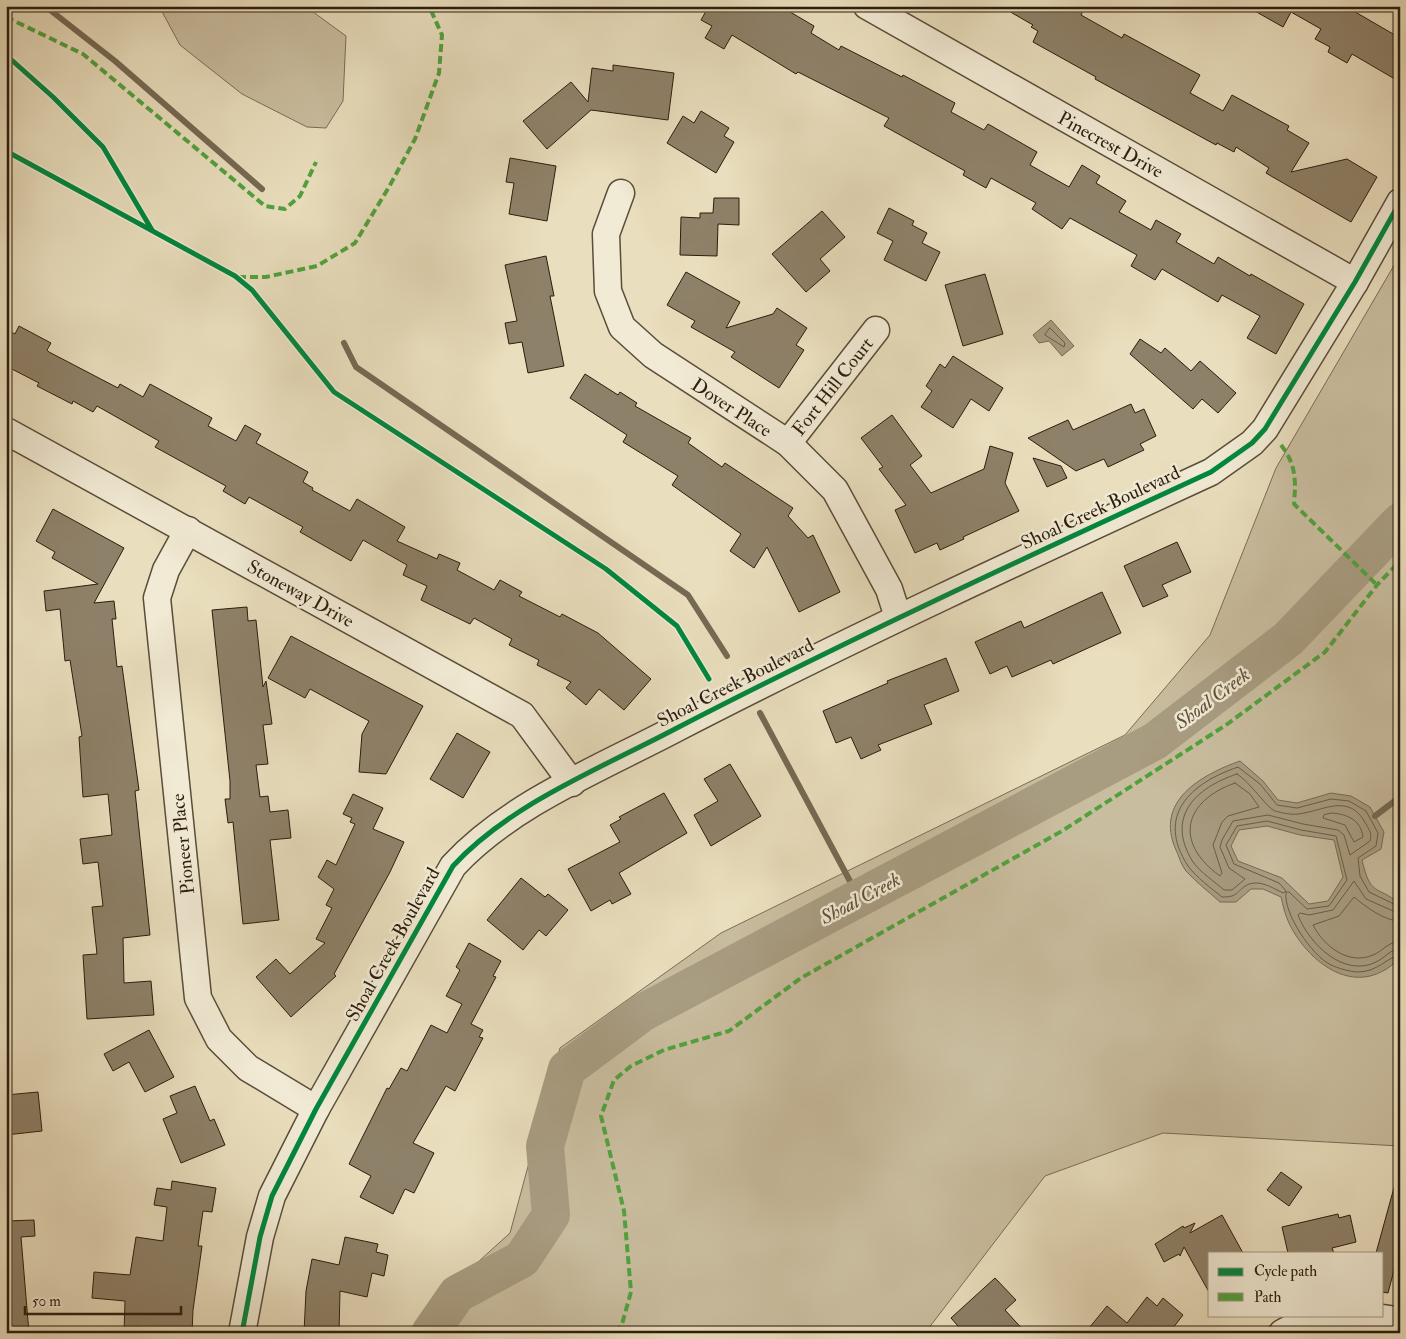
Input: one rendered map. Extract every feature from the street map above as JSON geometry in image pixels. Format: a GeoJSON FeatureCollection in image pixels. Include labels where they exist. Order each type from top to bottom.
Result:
{"type":"FeatureCollection","features":[{"type":"Feature","properties":{"kind":"street","name":"Pinecrest Drive"},"geometry":{"type":"LineString","coordinates":[[867,6],[1355,282]]}},
{"type":"Feature","properties":{"kind":"street","name":"Dover Place"},"geometry":{"type":"LineString","coordinates":[[621,193],[606,234],[608,291],[622,328],[654,355],[788,443],[835,490],[888,589],[898,617]]}},
{"type":"Feature","properties":{"kind":"street","name":"Shoal Creek Boulevard"},"geometry":{"type":"LineString","coordinates":[[242,1333],[260,1237],[272,1196],[316,1109],[453,866],[472,846],[495,828],[572,783],[748,692],[898,617],[1211,472],[1234,457],[1252,443],[1265,429],[1355,282],[1400,202]]}},
{"type":"Feature","properties":{"kind":"street","name":"Fort Hill Court"},"geometry":{"type":"LineString","coordinates":[[788,443],[876,330]]}},
{"type":"Feature","properties":{"kind":"street","name":"Stoneway Drive"},"geometry":{"type":"LineString","coordinates":[[6,431],[522,715],[572,783]]}},
{"type":"Feature","properties":{"kind":"street","name":"Pioneer Place"},"geometry":{"type":"LineString","coordinates":[[188,530],[166,570],[157,598],[198,998],[219,1040],[248,1068],[316,1109]]}},
{"type":"Feature","properties":{"kind":"street"},"geometry":{"type":"LineString","coordinates":[[1282,1333],[1316,1319],[1352,1317],[1400,1320]]}},
{"type":"Feature","properties":{"kind":"shaded area"},"geometry":{"type":"Polygon","coordinates":[[[159,6],[305,6],[346,36],[343,101],[326,128],[307,127],[242,94],[180,45],[159,6]]]}},
{"type":"Feature","properties":{"kind":"shaded area"},"geometry":{"type":"Polygon","coordinates":[[[1400,255],[1400,1146],[1163,1133],[1045,1176],[925,1333],[424,1333],[424,1311],[510,1233],[560,1048],[721,933],[1125,735],[1210,635],[1276,468],[1400,255]]]}},
{"type":"Feature","properties":{"kind":"water"},"geometry":{"type":"Polygon","coordinates":[[[1051,320],[1074,346],[1062,356],[1049,341],[1039,343],[1033,335],[1051,320]]]}},
{"type":"Feature","properties":{"kind":"water"},"geometry":{"type":"Polygon","coordinates":[[[1240,761],[1263,781],[1278,800],[1297,803],[1331,793],[1351,796],[1370,807],[1384,832],[1381,849],[1362,860],[1368,880],[1375,889],[1400,904],[1400,959],[1384,971],[1367,977],[1353,977],[1339,973],[1326,967],[1304,947],[1289,923],[1281,897],[1263,889],[1251,889],[1236,902],[1220,902],[1186,871],[1181,863],[1171,833],[1171,817],[1176,804],[1185,792],[1197,782],[1240,761]],[[1267,826],[1239,830],[1231,846],[1238,861],[1282,878],[1309,904],[1328,901],[1343,877],[1334,840],[1300,835],[1267,826]]]}},
{"type":"Feature","properties":{"kind":"building"},"geometry":{"type":"Polygon","coordinates":[[[709,6],[780,6],[814,26],[811,33],[839,50],[841,46],[902,77],[903,75],[955,103],[951,112],[984,130],[988,124],[1037,152],[1030,165],[1069,187],[1082,165],[1100,176],[1096,183],[1126,201],[1119,212],[1151,230],[1156,220],[1181,234],[1176,242],[1214,264],[1218,257],[1304,304],[1276,354],[1247,338],[1260,316],[1222,295],[1218,302],[1162,269],[1155,280],[1131,266],[1137,255],[1070,218],[1062,229],[1032,209],[1036,203],[991,178],[986,188],[963,175],[965,171],[884,126],[889,118],[798,72],[796,74],[732,35],[724,49],[705,38],[712,26],[701,20],[709,6]]]}},
{"type":"Feature","properties":{"kind":"building"},"geometry":{"type":"Polygon","coordinates":[[[1000,6],[1086,6],[1081,15],[1122,38],[1124,34],[1200,75],[1190,93],[1223,111],[1232,95],[1289,126],[1287,130],[1309,143],[1291,172],[1347,159],[1377,177],[1351,222],[1266,173],[1269,168],[1236,147],[1234,152],[1217,143],[1216,145],[1095,79],[1096,77],[1033,42],[1038,31],[1031,27],[1033,25],[1000,6]]]}},
{"type":"Feature","properties":{"kind":"building"},"geometry":{"type":"Polygon","coordinates":[[[1246,6],[1345,6],[1400,38],[1400,82],[1352,54],[1347,63],[1328,52],[1330,47],[1315,39],[1321,29],[1291,12],[1283,27],[1246,6]]]}},
{"type":"Feature","properties":{"kind":"building"},"geometry":{"type":"Polygon","coordinates":[[[613,65],[674,73],[668,120],[591,110],[547,149],[523,121],[571,82],[588,102],[592,68],[613,71],[613,65]]]}},
{"type":"Feature","properties":{"kind":"building"},"geometry":{"type":"Polygon","coordinates":[[[701,111],[729,128],[724,136],[734,142],[716,173],[667,143],[683,116],[694,123],[701,111]]]}},
{"type":"Feature","properties":{"kind":"building"},"geometry":{"type":"Polygon","coordinates":[[[510,158],[556,166],[547,221],[509,214],[514,183],[506,182],[510,158]]]}},
{"type":"Feature","properties":{"kind":"building"},"geometry":{"type":"Polygon","coordinates":[[[714,198],[739,198],[739,225],[718,224],[717,256],[680,255],[681,217],[700,218],[700,213],[713,213],[714,198]]]}},
{"type":"Feature","properties":{"kind":"building"},"geometry":{"type":"Polygon","coordinates":[[[889,208],[914,221],[912,225],[927,233],[922,243],[940,252],[926,281],[884,260],[893,241],[877,233],[889,208]]]}},
{"type":"Feature","properties":{"kind":"building"},"geometry":{"type":"Polygon","coordinates":[[[822,211],[845,237],[820,259],[830,271],[806,292],[772,254],[822,211]]]}},
{"type":"Feature","properties":{"kind":"building"},"geometry":{"type":"Polygon","coordinates":[[[546,256],[554,296],[550,296],[564,366],[528,373],[522,342],[509,344],[505,323],[517,321],[505,265],[546,256]]]}},
{"type":"Feature","properties":{"kind":"building"},"geometry":{"type":"Polygon","coordinates":[[[686,272],[740,302],[726,328],[773,314],[777,308],[807,328],[796,345],[804,350],[779,388],[731,357],[735,352],[691,327],[695,321],[667,305],[686,272]]]}},
{"type":"Feature","properties":{"kind":"building"},"geometry":{"type":"Polygon","coordinates":[[[985,274],[1003,334],[963,346],[945,285],[985,274]]]}},
{"type":"Feature","properties":{"kind":"building"},"geometry":{"type":"Polygon","coordinates":[[[19,326],[51,343],[47,350],[49,352],[118,388],[120,384],[143,397],[150,384],[212,418],[208,426],[236,441],[245,425],[261,434],[256,443],[308,472],[303,482],[313,488],[312,490],[350,511],[357,499],[405,527],[397,541],[437,559],[439,554],[460,563],[457,570],[494,590],[500,580],[522,592],[519,596],[560,617],[562,614],[598,633],[651,679],[624,710],[599,689],[586,705],[566,688],[571,682],[537,665],[539,660],[509,645],[512,639],[474,618],[470,624],[421,600],[427,586],[403,575],[407,565],[363,540],[351,561],[300,532],[303,527],[249,497],[245,504],[223,491],[226,486],[155,447],[159,441],[97,406],[93,412],[73,401],[72,404],[37,386],[39,383],[6,366],[6,329],[15,334],[19,326]]]}},
{"type":"Feature","properties":{"kind":"building"},"geometry":{"type":"Polygon","coordinates":[[[1140,339],[1161,353],[1165,348],[1191,371],[1200,361],[1236,393],[1218,413],[1202,399],[1193,409],[1130,354],[1140,339]]]}},
{"type":"Feature","properties":{"kind":"building"},"geometry":{"type":"Polygon","coordinates":[[[953,356],[1003,388],[989,411],[971,399],[953,428],[921,407],[932,391],[926,386],[940,364],[945,368],[953,356]]]}},
{"type":"Feature","properties":{"kind":"building"},"geometry":{"type":"Polygon","coordinates":[[[585,374],[618,395],[620,392],[637,403],[635,406],[691,438],[688,443],[722,467],[725,463],[793,508],[788,516],[808,538],[813,535],[840,592],[799,612],[767,547],[754,568],[730,551],[741,534],[672,485],[678,476],[623,442],[627,435],[570,398],[585,374]]]}},
{"type":"Feature","properties":{"kind":"building"},"geometry":{"type":"Polygon","coordinates":[[[1131,404],[1135,413],[1144,409],[1156,436],[1140,444],[1144,450],[1108,467],[1104,459],[1076,471],[1028,438],[1068,420],[1073,430],[1131,404]]]}},
{"type":"Feature","properties":{"kind":"building"},"geometry":{"type":"Polygon","coordinates":[[[892,415],[922,456],[910,465],[931,493],[984,469],[990,446],[1013,453],[1005,483],[1019,511],[940,550],[937,543],[915,553],[895,510],[906,505],[879,469],[883,467],[861,438],[892,415]]]}},
{"type":"Feature","properties":{"kind":"building"},"geometry":{"type":"Polygon","coordinates":[[[1033,458],[1061,466],[1067,478],[1047,487],[1033,458]]]}},
{"type":"Feature","properties":{"kind":"building"},"geometry":{"type":"Polygon","coordinates":[[[53,509],[124,548],[94,603],[114,601],[116,619],[112,619],[117,667],[122,666],[139,790],[135,791],[150,935],[123,938],[124,983],[151,981],[154,1015],[87,1019],[83,955],[97,954],[92,907],[103,906],[98,862],[83,864],[80,839],[112,835],[108,794],[83,797],[79,737],[82,736],[70,660],[65,661],[60,609],[46,611],[44,591],[98,584],[52,558],[55,552],[36,541],[53,509]]]}},
{"type":"Feature","properties":{"kind":"building"},"geometry":{"type":"Polygon","coordinates":[[[1177,542],[1191,572],[1162,585],[1168,596],[1143,607],[1124,566],[1177,542]]]}},
{"type":"Feature","properties":{"kind":"building"},"geometry":{"type":"Polygon","coordinates":[[[1102,592],[1121,633],[1053,664],[1051,660],[1012,677],[1007,666],[990,674],[975,642],[1021,621],[1024,628],[1102,592]]]}},
{"type":"Feature","properties":{"kind":"building"},"geometry":{"type":"Polygon","coordinates":[[[247,607],[248,621],[256,620],[263,687],[266,681],[272,724],[263,725],[268,764],[256,765],[260,797],[268,796],[270,812],[288,810],[291,838],[270,840],[279,920],[243,924],[233,822],[228,823],[225,799],[230,799],[230,781],[212,610],[247,607]]]}},
{"type":"Feature","properties":{"kind":"building"},"geometry":{"type":"Polygon","coordinates":[[[291,636],[423,706],[386,774],[359,772],[362,734],[369,721],[310,689],[305,698],[268,678],[291,636]]]}},
{"type":"Feature","properties":{"kind":"building"},"geometry":{"type":"Polygon","coordinates":[[[946,658],[959,691],[924,705],[932,724],[878,745],[881,750],[861,759],[851,737],[836,743],[823,711],[888,683],[887,681],[946,658]]]}},
{"type":"Feature","properties":{"kind":"building"},"geometry":{"type":"Polygon","coordinates":[[[457,733],[490,752],[463,798],[430,779],[457,733]]]}},
{"type":"Feature","properties":{"kind":"building"},"geometry":{"type":"Polygon","coordinates":[[[730,764],[761,816],[711,846],[694,815],[718,801],[704,779],[730,764]]]}},
{"type":"Feature","properties":{"kind":"building"},"geometry":{"type":"Polygon","coordinates":[[[664,793],[687,833],[619,873],[631,894],[612,904],[610,900],[591,911],[568,869],[620,842],[610,825],[621,819],[619,817],[664,793]]]}},
{"type":"Feature","properties":{"kind":"building"},"geometry":{"type":"Polygon","coordinates":[[[353,794],[383,808],[373,829],[404,842],[390,872],[334,974],[336,976],[291,1017],[256,977],[276,959],[290,974],[325,943],[316,939],[332,908],[326,905],[334,889],[318,877],[327,860],[336,865],[355,824],[350,822],[352,818],[343,814],[353,794]]]}},
{"type":"Feature","properties":{"kind":"building"},"geometry":{"type":"Polygon","coordinates":[[[521,878],[545,897],[548,894],[568,910],[546,936],[539,930],[523,950],[487,920],[521,878]]]}},
{"type":"Feature","properties":{"kind":"building"},"geometry":{"type":"Polygon","coordinates":[[[469,943],[501,961],[493,976],[496,977],[471,1024],[483,1030],[479,1037],[483,1038],[455,1091],[446,1086],[413,1143],[434,1153],[414,1193],[405,1189],[393,1214],[360,1197],[371,1176],[349,1164],[387,1088],[389,1089],[401,1068],[407,1071],[431,1025],[447,1033],[462,1004],[446,996],[460,970],[456,967],[469,943]]]}},
{"type":"Feature","properties":{"kind":"building"},"geometry":{"type":"Polygon","coordinates":[[[149,1030],[174,1077],[145,1092],[129,1062],[113,1071],[104,1054],[149,1030]]]}},
{"type":"Feature","properties":{"kind":"building"},"geometry":{"type":"Polygon","coordinates":[[[195,1086],[210,1121],[214,1119],[225,1145],[181,1163],[163,1119],[177,1113],[170,1096],[195,1086]]]}},
{"type":"Feature","properties":{"kind":"building"},"geometry":{"type":"Polygon","coordinates":[[[38,1092],[42,1131],[6,1135],[6,1095],[38,1092]]]}},
{"type":"Feature","properties":{"kind":"building"},"geometry":{"type":"Polygon","coordinates":[[[1281,1172],[1302,1187],[1289,1206],[1267,1190],[1281,1172]]]}},
{"type":"Feature","properties":{"kind":"building"},"geometry":{"type":"Polygon","coordinates":[[[172,1181],[216,1188],[212,1212],[203,1211],[198,1246],[202,1246],[193,1310],[192,1333],[124,1333],[125,1301],[92,1298],[94,1272],[130,1275],[136,1237],[163,1241],[167,1207],[154,1205],[157,1188],[171,1190],[172,1181]]]}},
{"type":"Feature","properties":{"kind":"building"},"geometry":{"type":"Polygon","coordinates":[[[1395,1184],[1400,1185],[1400,1248],[1388,1293],[1384,1292],[1384,1252],[1376,1252],[1395,1184]]]}},
{"type":"Feature","properties":{"kind":"building"},"geometry":{"type":"Polygon","coordinates":[[[1338,1214],[1339,1218],[1350,1215],[1356,1242],[1332,1248],[1334,1252],[1288,1252],[1282,1227],[1338,1214]]]}},
{"type":"Feature","properties":{"kind":"building"},"geometry":{"type":"Polygon","coordinates":[[[1222,1215],[1242,1252],[1208,1252],[1208,1290],[1184,1247],[1180,1256],[1179,1254],[1164,1262],[1155,1244],[1183,1226],[1184,1228],[1195,1223],[1190,1233],[1222,1215]]]}},
{"type":"Feature","properties":{"kind":"building"},"geometry":{"type":"Polygon","coordinates":[[[34,1220],[35,1236],[21,1237],[29,1333],[6,1333],[6,1221],[34,1220]]]}},
{"type":"Feature","properties":{"kind":"building"},"geometry":{"type":"Polygon","coordinates":[[[345,1237],[378,1244],[376,1252],[388,1255],[384,1276],[372,1273],[367,1297],[340,1291],[339,1333],[304,1333],[306,1291],[312,1259],[339,1265],[345,1237]]]}},
{"type":"Feature","properties":{"kind":"building"},"geometry":{"type":"Polygon","coordinates":[[[995,1278],[1016,1300],[1005,1310],[1026,1333],[964,1333],[951,1318],[995,1278]]]}},
{"type":"Feature","properties":{"kind":"building"},"geometry":{"type":"Polygon","coordinates":[[[1147,1297],[1157,1306],[1163,1298],[1183,1315],[1169,1333],[1085,1333],[1107,1306],[1127,1323],[1147,1297]]]}},
{"type":"Feature","properties":{"kind":"waterway"},"geometry":{"type":"LineString","coordinates":[[45,6],[115,61],[262,189]]}},
{"type":"Feature","properties":{"kind":"waterway"},"geometry":{"type":"LineString","coordinates":[[344,343],[356,367],[688,595],[727,656]]}},
{"type":"Feature","properties":{"kind":"waterway","name":"Shoal Creek"},"geometry":{"type":"LineString","coordinates":[[430,1333],[457,1294],[522,1259],[551,1215],[545,1146],[567,1069],[642,1013],[1155,741],[1288,639],[1400,522]]}},
{"type":"Feature","properties":{"kind":"waterway"},"geometry":{"type":"LineString","coordinates":[[760,713],[859,898]]}},
{"type":"Feature","properties":{"kind":"waterway"},"geometry":{"type":"LineString","coordinates":[[1375,816],[1400,797]]}},
{"type":"Feature","properties":{"kind":"marked path"},"geometry":{"type":"LineString","coordinates":[[238,277],[266,277],[317,266],[355,243],[415,139],[439,73],[442,35],[429,6]]}},
{"type":"Feature","properties":{"kind":"marked path"},"geometry":{"type":"LineString","coordinates":[[6,17],[83,54],[265,206],[285,209],[300,196],[316,162]]}},
{"type":"Feature","properties":{"kind":"marked path"},"geometry":{"type":"LineString","coordinates":[[1281,445],[1290,459],[1294,473],[1294,504],[1377,585]]}},
{"type":"Feature","properties":{"kind":"marked path"},"geometry":{"type":"LineString","coordinates":[[616,1333],[622,1324],[631,1292],[624,1211],[601,1116],[614,1080],[631,1066],[664,1050],[729,1031],[801,978],[1062,831],[1226,725],[1325,652],[1377,585],[1400,561]]}},
{"type":"Feature","properties":{"kind":"cycle path"},"geometry":{"type":"LineString","coordinates":[[6,55],[53,97],[103,147],[152,230]]}},
{"type":"Feature","properties":{"kind":"cycle path"},"geometry":{"type":"LineString","coordinates":[[6,151],[235,276],[252,290],[334,392],[606,569],[677,626],[709,679]]}},
{"type":"Feature","properties":{"kind":"cycle path"},"geometry":{"type":"LineString","coordinates":[[242,1333],[260,1237],[272,1196],[316,1109],[453,866],[501,824],[587,773],[874,630],[1211,472],[1252,443],[1265,429],[1355,282],[1400,202]]}}]}
